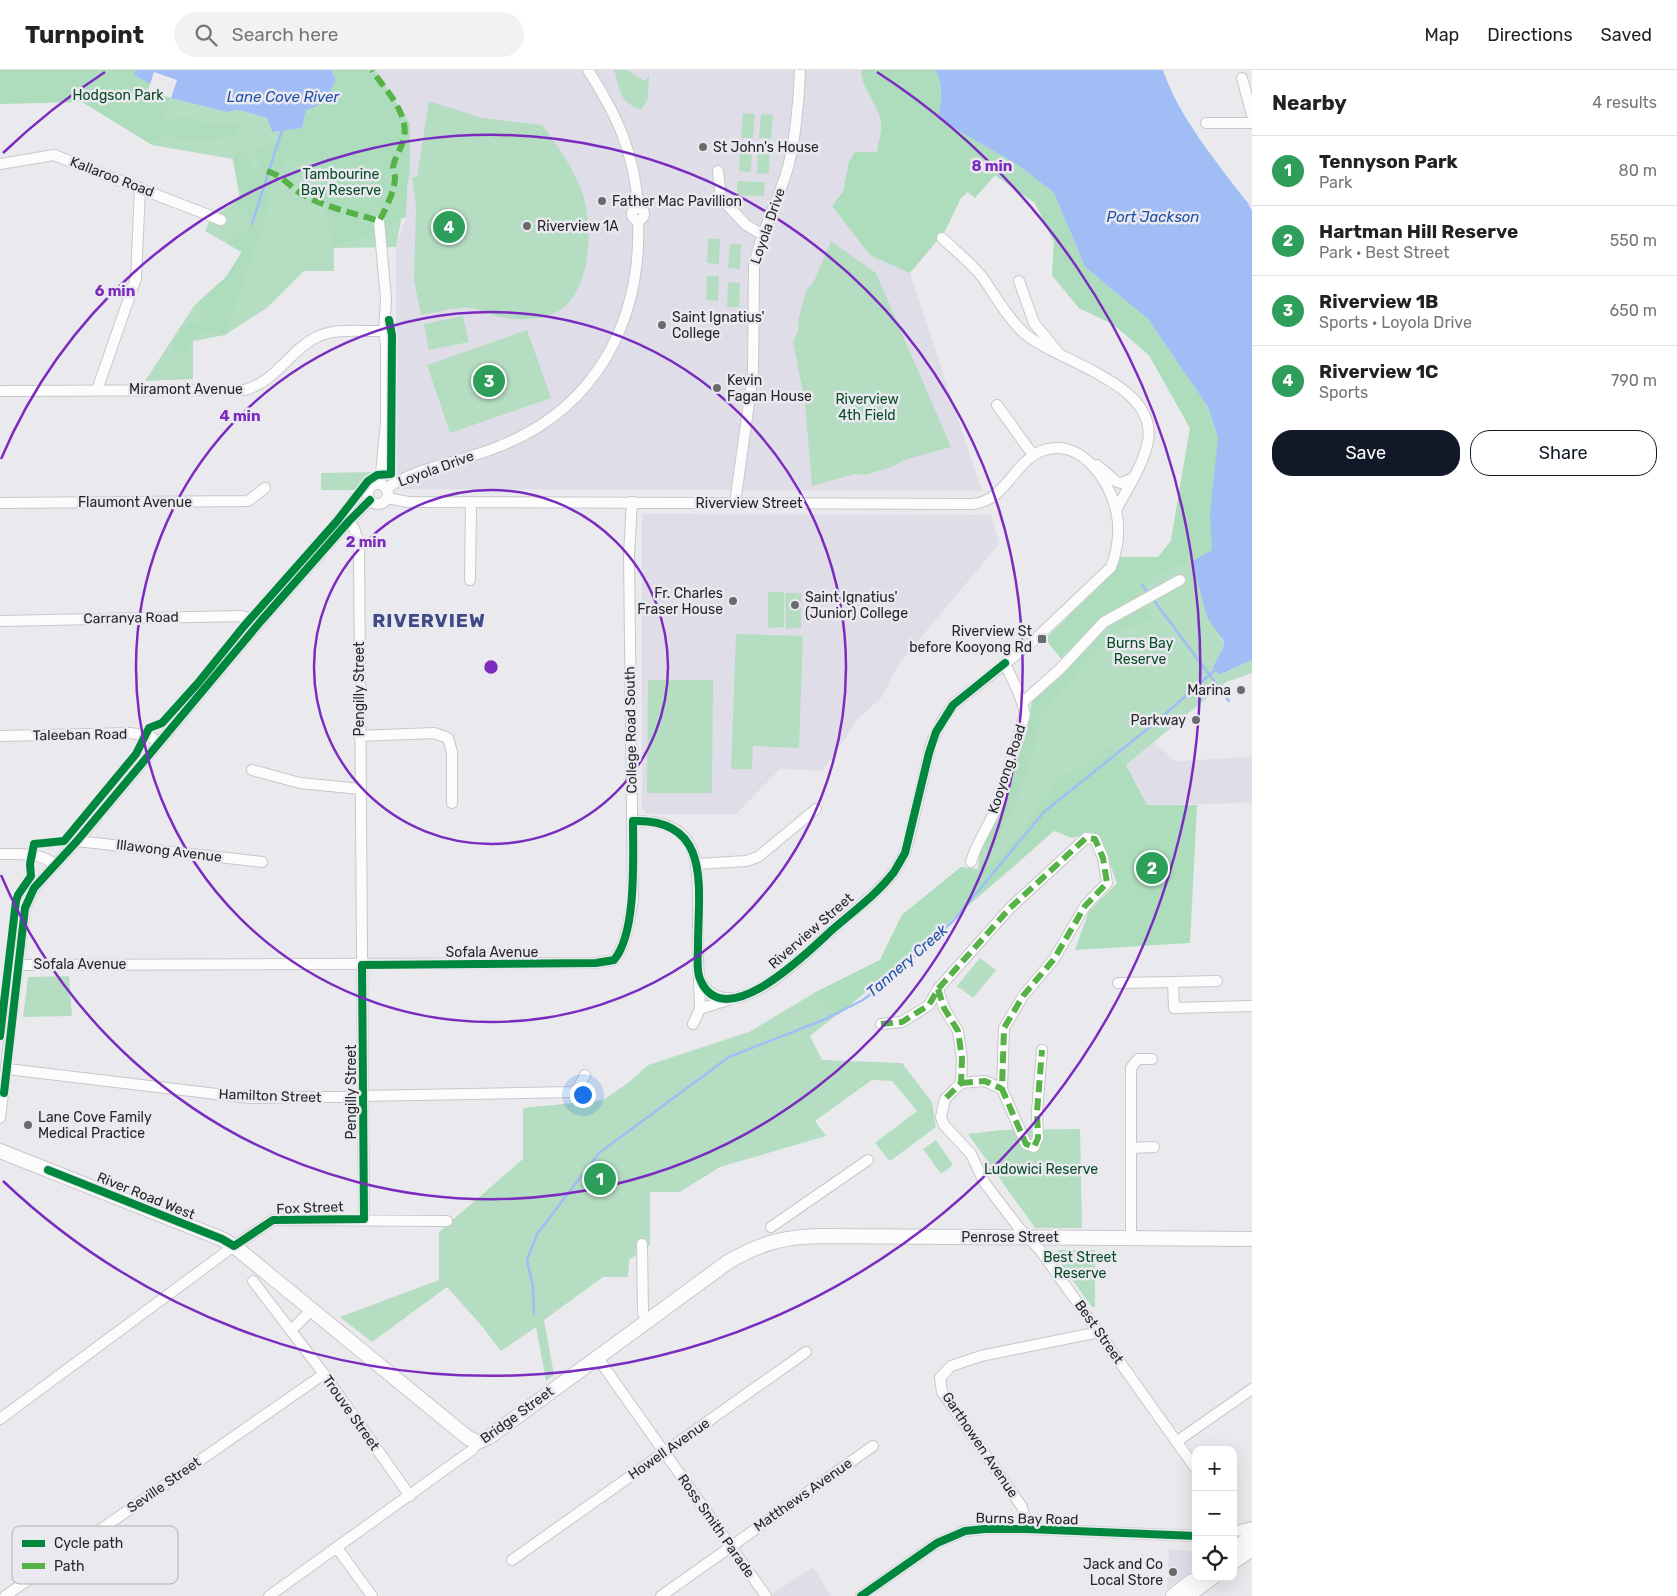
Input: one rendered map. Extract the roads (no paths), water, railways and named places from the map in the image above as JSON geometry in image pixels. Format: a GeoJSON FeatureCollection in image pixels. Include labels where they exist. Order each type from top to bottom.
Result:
{"type":"FeatureCollection","features":[{"type":"Feature","properties":{"kind":"main road","name":"River Road West"},"geometry":{"type":"LineString","coordinates":[[0,1151],[222,1239],[234,1246],[468,1438],[478,1442]]}},
{"type":"Feature","properties":{"kind":"main road","name":"Penrose Street"},"geometry":{"type":"LineString","coordinates":[[769,1242],[791,1237],[820,1236],[1252,1239]]}},
{"type":"Feature","properties":{"kind":"main road","name":"Bridge Street"},"geometry":{"type":"LineString","coordinates":[[478,1442],[489,1437],[728,1262],[769,1242]]}},
{"type":"Feature","properties":{"kind":"main road"},"geometry":{"type":"LineString","coordinates":[[1239,1555],[1252,1536]]}},
{"type":"Feature","properties":{"kind":"main road"},"geometry":{"type":"LineString","coordinates":[[1173,1596],[1193,1581]]}},
{"type":"Feature","properties":{"kind":"main road"},"geometry":{"type":"LineString","coordinates":[[1187,1596],[1208,1581]]}},
{"type":"Feature","properties":{"kind":"street","name":"Loyola Drive"},"geometry":{"type":"LineString","coordinates":[[385,490],[411,476],[493,449],[525,435],[549,420],[578,394],[606,358],[628,312],[638,269],[638,220],[642,219],[644,213],[638,208],[632,167],[625,139],[610,104],[588,70]]}},
{"type":"Feature","properties":{"kind":"street","name":"Loyola Drive"},"geometry":{"type":"LineString","coordinates":[[735,502],[753,374],[754,267],[763,234],[786,174],[798,110],[800,70]]}},
{"type":"Feature","properties":{"kind":"street"},"geometry":{"type":"LineString","coordinates":[[1242,78],[1252,115]]}},
{"type":"Feature","properties":{"kind":"street"},"geometry":{"type":"LineString","coordinates":[[1206,123],[1252,123]]}},
{"type":"Feature","properties":{"kind":"street","name":"Kallaroo Road"},"geometry":{"type":"LineString","coordinates":[[0,164],[54,154],[221,220]]}},
{"type":"Feature","properties":{"kind":"street"},"geometry":{"type":"LineString","coordinates":[[718,171],[721,198],[746,225],[763,234]]}},
{"type":"Feature","properties":{"kind":"street"},"geometry":{"type":"LineString","coordinates":[[97,390],[136,278],[140,188]]}},
{"type":"Feature","properties":{"kind":"street"},"geometry":{"type":"LineString","coordinates":[[370,500],[381,504],[385,490],[386,344],[384,331],[386,300],[379,221]]}},
{"type":"Feature","properties":{"kind":"street"},"geometry":{"type":"LineString","coordinates":[[942,238],[973,266],[1002,308],[1024,333],[1111,381],[1140,407],[1148,428],[1148,440],[1144,454],[1116,510]]}},
{"type":"Feature","properties":{"kind":"street"},"geometry":{"type":"LineString","coordinates":[[1019,281],[1034,323],[1061,355]]}},
{"type":"Feature","properties":{"kind":"street","name":"Miramont Avenue"},"geometry":{"type":"LineString","coordinates":[[0,391],[244,390],[260,385],[316,337],[341,332],[384,331]]}},
{"type":"Feature","properties":{"kind":"street"},"geometry":{"type":"LineString","coordinates":[[997,405],[1033,455]]}},
{"type":"Feature","properties":{"kind":"street","name":"Riverview Street"},"geometry":{"type":"LineString","coordinates":[[385,490],[399,502],[980,504],[999,492],[1033,455],[1046,449],[1059,448],[1072,451],[1101,467],[1117,482],[1121,483],[1133,478]]}},
{"type":"Feature","properties":{"kind":"street","name":"Riverview Street"},"geometry":{"type":"LineString","coordinates":[[700,1009],[734,998],[772,982],[894,872],[905,853],[929,753],[936,732],[953,705],[1037,638],[1111,566],[1116,551],[1116,510],[1105,484],[1087,460]]}},
{"type":"Feature","properties":{"kind":"street"},"geometry":{"type":"LineString","coordinates":[[370,500],[368,494],[374,485],[385,490]]}},
{"type":"Feature","properties":{"kind":"street","name":"Flaumont Avenue"},"geometry":{"type":"LineString","coordinates":[[0,503],[248,501],[265,488]]}},
{"type":"Feature","properties":{"kind":"street"},"geometry":{"type":"LineString","coordinates":[[0,1118],[25,908],[34,888],[77,841],[261,621],[348,521],[370,500]]}},
{"type":"Feature","properties":{"kind":"street"},"geometry":{"type":"LineString","coordinates":[[470,580],[471,502]]}},
{"type":"Feature","properties":{"kind":"street","name":"College Road South"},"geometry":{"type":"LineString","coordinates":[[618,955],[633,901],[629,554],[632,502]]}},
{"type":"Feature","properties":{"kind":"street","name":"Pengilly Street"},"geometry":{"type":"LineString","coordinates":[[348,521],[354,528],[359,545],[364,1219]]}},
{"type":"Feature","properties":{"kind":"street"},"geometry":{"type":"LineString","coordinates":[[1023,702],[1060,669],[1104,622],[1180,580]]}},
{"type":"Feature","properties":{"kind":"street","name":"Carranya Road"},"geometry":{"type":"LineString","coordinates":[[0,620],[242,616],[261,621]]}},
{"type":"Feature","properties":{"kind":"street","name":"Kooyong Road"},"geometry":{"type":"LineString","coordinates":[[972,862],[976,848],[997,807],[1025,714],[1023,702],[1014,686],[1006,663]]}},
{"type":"Feature","properties":{"kind":"street","name":"Taleeban Road"},"geometry":{"type":"LineString","coordinates":[[0,736],[130,733],[150,736],[158,743]]}},
{"type":"Feature","properties":{"kind":"street"},"geometry":{"type":"LineString","coordinates":[[359,736],[434,733],[448,738],[452,752],[452,803]]}},
{"type":"Feature","properties":{"kind":"street"},"geometry":{"type":"LineString","coordinates":[[252,770],[300,783],[360,789]]}},
{"type":"Feature","properties":{"kind":"street"},"geometry":{"type":"LineString","coordinates":[[697,864],[746,861],[758,857],[816,808]]}},
{"type":"Feature","properties":{"kind":"street"},"geometry":{"type":"LineString","coordinates":[[633,821],[657,822],[673,828],[688,843],[697,864],[700,1009],[693,1024]]}},
{"type":"Feature","properties":{"kind":"street"},"geometry":{"type":"LineString","coordinates":[[881,1024],[902,1022],[929,1005],[938,989],[1010,908],[1086,838],[1095,839],[1103,858],[1107,883],[1085,906],[1054,959],[1023,996],[1004,1028],[1002,1089],[1026,1144],[1034,1147],[1038,1138],[1037,1112],[1042,1050]]}},
{"type":"Feature","properties":{"kind":"street","name":"Illawong Avenue"},"geometry":{"type":"LineString","coordinates":[[77,841],[262,862]]}},
{"type":"Feature","properties":{"kind":"street"},"geometry":{"type":"LineString","coordinates":[[0,854],[33,855],[50,860],[54,864]]}},
{"type":"Feature","properties":{"kind":"street","name":"Sofala Avenue"},"geometry":{"type":"LineString","coordinates":[[19,964],[362,965],[606,963],[614,960],[618,955]]}},
{"type":"Feature","properties":{"kind":"street"},"geometry":{"type":"LineString","coordinates":[[699,978],[713,994],[734,998]]}},
{"type":"Feature","properties":{"kind":"street"},"geometry":{"type":"LineString","coordinates":[[1118,983],[1217,981]]}},
{"type":"Feature","properties":{"kind":"street"},"geometry":{"type":"LineString","coordinates":[[1173,982],[1174,1008],[1252,1006]]}},
{"type":"Feature","properties":{"kind":"street"},"geometry":{"type":"LineString","coordinates":[[938,989],[944,1008],[958,1031],[962,1058],[961,1083],[984,1081],[1002,1089]]}},
{"type":"Feature","properties":{"kind":"street"},"geometry":{"type":"LineString","coordinates":[[1131,1237],[1131,1068],[1138,1059],[1152,1059]]}},
{"type":"Feature","properties":{"kind":"street","name":"Hamilton Street"},"geometry":{"type":"LineString","coordinates":[[6,1069],[250,1098],[364,1098],[572,1092],[578,1089],[585,1075]]}},
{"type":"Feature","properties":{"kind":"street","name":"Best Street"},"geometry":{"type":"LineString","coordinates":[[961,1083],[945,1099],[940,1118],[944,1125],[971,1154],[984,1182],[1029,1237],[1192,1464]]}},
{"type":"Feature","properties":{"kind":"street"},"geometry":{"type":"LineString","coordinates":[[1131,1148],[1154,1147]]}},
{"type":"Feature","properties":{"kind":"street"},"geometry":{"type":"LineString","coordinates":[[771,1227],[868,1160]]}},
{"type":"Feature","properties":{"kind":"street","name":"Fox Street"},"geometry":{"type":"LineString","coordinates":[[0,1419],[234,1246],[274,1220],[364,1219],[448,1221]]}},
{"type":"Feature","properties":{"kind":"street"},"geometry":{"type":"LineString","coordinates":[[642,1244],[643,1313],[647,1321]]}},
{"type":"Feature","properties":{"kind":"street","name":"Trouve Street"},"geometry":{"type":"LineString","coordinates":[[253,1281],[324,1374],[410,1496]]}},
{"type":"Feature","properties":{"kind":"street"},"geometry":{"type":"LineString","coordinates":[[291,1331],[312,1309]]}},
{"type":"Feature","properties":{"kind":"street","name":"Garthowen Avenue"},"geometry":{"type":"LineString","coordinates":[[1027,1529],[1022,1507],[942,1392],[940,1378],[951,1366],[981,1356],[1099,1332]]}},
{"type":"Feature","properties":{"kind":"street","name":"Howell Avenue"},"geometry":{"type":"LineString","coordinates":[[512,1560],[806,1352]]}},
{"type":"Feature","properties":{"kind":"street","name":"Ross Smith Parade"},"geometry":{"type":"LineString","coordinates":[[597,1357],[766,1596]]}},
{"type":"Feature","properties":{"kind":"street","name":"Seville Street"},"geometry":{"type":"LineString","coordinates":[[106,1526],[324,1374]]}},
{"type":"Feature","properties":{"kind":"street"},"geometry":{"type":"LineString","coordinates":[[1176,1442],[1252,1389]]}},
{"type":"Feature","properties":{"kind":"street","name":"Bridge Street"},"geometry":{"type":"LineString","coordinates":[[268,1596],[410,1496],[472,1450],[478,1442]]}},
{"type":"Feature","properties":{"kind":"street","name":"Matthews Avenue"},"geometry":{"type":"LineString","coordinates":[[661,1596],[873,1446]]}},
{"type":"Feature","properties":{"kind":"street"},"geometry":{"type":"LineString","coordinates":[[1237,1531],[1252,1527]]}},
{"type":"Feature","properties":{"kind":"street","name":"Burns Bay Road"},"geometry":{"type":"LineString","coordinates":[[861,1596],[937,1543],[956,1534],[985,1528],[1192,1536]]}},
{"type":"Feature","properties":{"kind":"street","name":"Burns Bay Road"},"geometry":{"type":"LineString","coordinates":[[1181,1537],[1192,1540]]}},
{"type":"Feature","properties":{"kind":"street"},"geometry":{"type":"LineString","coordinates":[[337,1548],[372,1596]]}},
{"type":"Feature","properties":{"kind":"street","name":"Seville Street"},"geometry":{"type":"LineString","coordinates":[[5,1596],[22,1584]]}},
{"type":"Feature","properties":{"kind":"water","name":"Lane Cove River"},"geometry":{"type":"Polygon","coordinates":[[[135,70],[331,70],[336,80],[324,103],[306,110],[302,128],[272,132],[267,118],[239,110],[226,112],[171,98],[177,80],[154,72],[150,84],[134,75],[135,70]]]}},
{"type":"Feature","properties":{"kind":"water","name":"Port Jackson"},"geometry":{"type":"Polygon","coordinates":[[[935,70],[1163,70],[1169,87],[1188,122],[1248,203],[1252,211],[1252,660],[1219,675],[1213,667],[1224,646],[1223,640],[1207,617],[1192,561],[1212,550],[1210,513],[1218,438],[1208,407],[1148,319],[1085,267],[1054,193],[1018,165],[938,119],[941,88],[935,70]]]}},
{"type":"Feature","properties":{"kind":"waterway"},"geometry":{"type":"LineString","coordinates":[[252,224],[282,130]]}},
{"type":"Feature","properties":{"kind":"waterway"},"geometry":{"type":"LineString","coordinates":[[1142,585],[1149,594]]}},
{"type":"Feature","properties":{"kind":"waterway"},"geometry":{"type":"LineString","coordinates":[[1152,598],[1229,701]]}},
{"type":"Feature","properties":{"kind":"waterway","name":"Tannery Creek"},"geometry":{"type":"LineString","coordinates":[[534,1314],[533,1287],[527,1260],[537,1234],[599,1153],[729,1057],[823,1020],[863,1000],[886,982],[954,920],[1044,812],[1156,722],[1215,670]]}},
{"type":"Feature","properties":{"kind":"place","name":"St John's House"},"geometry":{"type":"Point","coordinates":[703,147]}},
{"type":"Feature","properties":{"kind":"place","name":"Father Mac Pavillion"},"geometry":{"type":"Point","coordinates":[602,201]}},
{"type":"Feature","properties":{"kind":"place","name":"Riverview 1A"},"geometry":{"type":"Point","coordinates":[527,226]}},
{"type":"Feature","properties":{"kind":"place","name":"Riverview 1C"},"geometry":{"type":"Point","coordinates":[449,227]}},
{"type":"Feature","properties":{"kind":"place","name":"Saint Ignatius' College"},"geometry":{"type":"Point","coordinates":[662,325]}},
{"type":"Feature","properties":{"kind":"place","name":"Riverview 1B"},"geometry":{"type":"Point","coordinates":[489,381]}},
{"type":"Feature","properties":{"kind":"place","name":"Kevin Fagan House"},"geometry":{"type":"Point","coordinates":[717,388]}},
{"type":"Feature","properties":{"kind":"place","name":"Fr. Charles Fraser House"},"geometry":{"type":"Point","coordinates":[733,601]}},
{"type":"Feature","properties":{"kind":"place","name":"Saint Ignatius' (Junior) College"},"geometry":{"type":"Point","coordinates":[795,605]}},
{"type":"Feature","properties":{"kind":"place","name":"Riverview St before Kooyong Rd"},"geometry":{"type":"Point","coordinates":[1042,639]}},
{"type":"Feature","properties":{"kind":"place","name":"Marina"},"geometry":{"type":"Point","coordinates":[1241,690]}},
{"type":"Feature","properties":{"kind":"place","name":"Parkway"},"geometry":{"type":"Point","coordinates":[1196,720]}},
{"type":"Feature","properties":{"kind":"place","name":"Hartman Hill Reserve"},"geometry":{"type":"Point","coordinates":[1152,868]}},
{"type":"Feature","properties":{"kind":"place","name":"Lane Cove Family Medical Practice"},"geometry":{"type":"Point","coordinates":[28,1125]}},
{"type":"Feature","properties":{"kind":"place","name":"Tennyson Park"},"geometry":{"type":"Point","coordinates":[600,1179]}},
{"type":"Feature","properties":{"kind":"place","name":"Jack and Co Local Store"},"geometry":{"type":"Point","coordinates":[1173,1572]}},
{"type":"Feature","properties":{"kind":"district","name":"RIVERVIEW"},"geometry":{"type":"Point","coordinates":[429,620]}},
{"type":"Feature","properties":{"kind":"park label","name":"Hodgson Park"},"geometry":{"type":"Point","coordinates":[118,95]}},
{"type":"Feature","properties":{"kind":"park label","name":"Tambourine Bay Reserve"},"geometry":{"type":"Point","coordinates":[341,182]}},
{"type":"Feature","properties":{"kind":"park label","name":"Riverview 4th Field"},"geometry":{"type":"Point","coordinates":[867,408]}},
{"type":"Feature","properties":{"kind":"park label","name":"Burns Bay Reserve"},"geometry":{"type":"Point","coordinates":[1140,652]}},
{"type":"Feature","properties":{"kind":"park label","name":"Ludowici Reserve"},"geometry":{"type":"Point","coordinates":[1041,1169]}},
{"type":"Feature","properties":{"kind":"park label","name":"Best Street Reserve"},"geometry":{"type":"Point","coordinates":[1080,1266]}}]}
